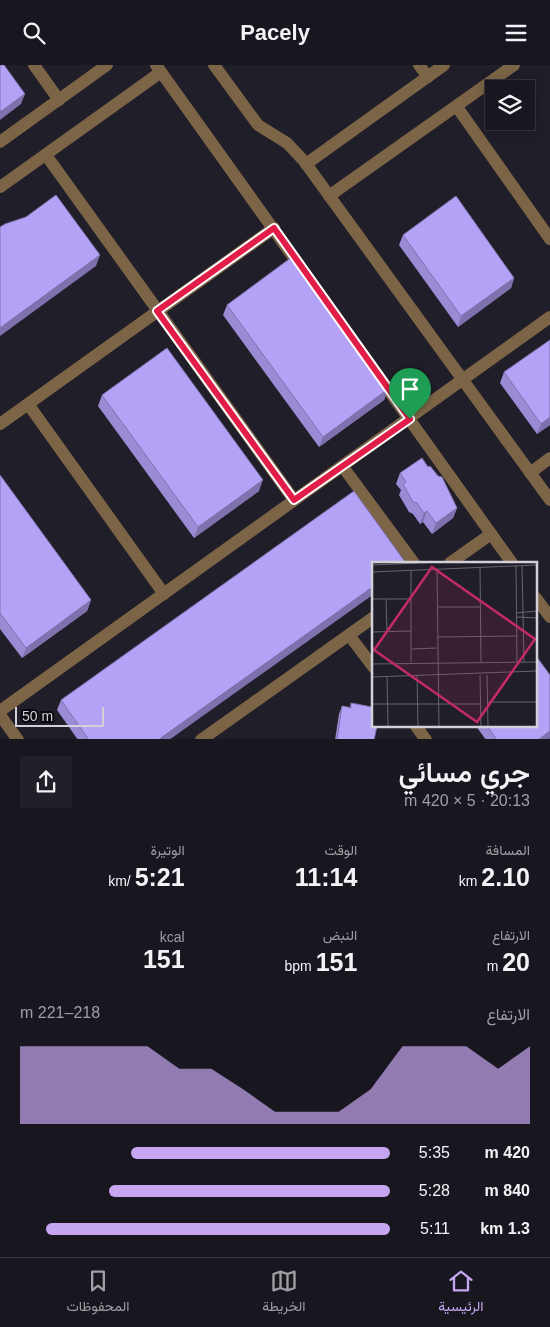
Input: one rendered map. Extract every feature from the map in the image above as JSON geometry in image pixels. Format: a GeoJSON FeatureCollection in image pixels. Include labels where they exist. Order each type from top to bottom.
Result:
{"type":"FeatureCollection","features":[{"type":"Feature","properties":{"kind":"lane"},"geometry":{"type":"LineString","coordinates":[[34,65],[59,100]]}},
{"type":"Feature","properties":{"kind":"lane"},"geometry":{"type":"LineString","coordinates":[[0,142],[107,65]]}},
{"type":"Feature","properties":{"kind":"lane"},"geometry":{"type":"LineString","coordinates":[[214,65],[258,125],[293,149],[306,164],[550,500]]}},
{"type":"Feature","properties":{"kind":"lane"},"geometry":{"type":"LineString","coordinates":[[419,65],[428,77]]}},
{"type":"Feature","properties":{"kind":"lane"},"geometry":{"type":"LineString","coordinates":[[306,164],[444,65]]}},
{"type":"Feature","properties":{"kind":"lane"},"geometry":{"type":"LineString","coordinates":[[329,196],[514,65]]}},
{"type":"Feature","properties":{"kind":"lane"},"geometry":{"type":"LineString","coordinates":[[0,187],[46,155],[158,69],[274,228],[511,562]]}},
{"type":"Feature","properties":{"kind":"lane"},"geometry":{"type":"LineString","coordinates":[[457,107],[550,239]]}},
{"type":"Feature","properties":{"kind":"lane"},"geometry":{"type":"LineString","coordinates":[[46,155],[294,500]]}},
{"type":"Feature","properties":{"kind":"lane"},"geometry":{"type":"LineString","coordinates":[[0,424],[274,228]]}},
{"type":"Feature","properties":{"kind":"lane"},"geometry":{"type":"LineString","coordinates":[[0,711],[550,317]]}},
{"type":"Feature","properties":{"kind":"lane"},"geometry":{"type":"LineString","coordinates":[[28,405],[164,594]]}},
{"type":"Feature","properties":{"kind":"lane"},"geometry":{"type":"LineString","coordinates":[[530,473],[550,458]]}},
{"type":"Feature","properties":{"kind":"lane"},"geometry":{"type":"LineString","coordinates":[[343,467],[413,562]]}},
{"type":"Feature","properties":{"kind":"lane"},"geometry":{"type":"LineString","coordinates":[[451,562],[491,534]]}},
{"type":"Feature","properties":{"kind":"lane"},"geometry":{"type":"LineString","coordinates":[[538,601],[550,617]]}},
{"type":"Feature","properties":{"kind":"lane"},"geometry":{"type":"LineString","coordinates":[[208,738],[372,618]]}},
{"type":"Feature","properties":{"kind":"lane"},"geometry":{"type":"LineString","coordinates":[[349,635],[372,665]]}},
{"type":"Feature","properties":{"kind":"lane"},"geometry":{"type":"LineString","coordinates":[[0,715],[18,739]]}},
{"type":"Feature","properties":{"kind":"lane"},"geometry":{"type":"LineString","coordinates":[[417,727],[425,739]]}},
{"type":"Feature","properties":{"kind":"building"},"geometry":{"type":"Polygon","coordinates":[[[0,65],[4,65],[25,94],[0,112],[0,65]]]}},
{"type":"Feature","properties":{"kind":"building"},"geometry":{"type":"Polygon","coordinates":[[[56,195],[100,255],[0,328],[0,227],[26,217],[56,195]]]}},
{"type":"Feature","properties":{"kind":"building"},"geometry":{"type":"Polygon","coordinates":[[[456,196],[514,278],[461,316],[403,235],[456,196]]]}},
{"type":"Feature","properties":{"kind":"building"},"geometry":{"type":"Polygon","coordinates":[[[292,257],[388,389],[323,437],[227,305],[292,257]]]}},
{"type":"Feature","properties":{"kind":"building"},"geometry":{"type":"Polygon","coordinates":[[[550,340],[550,417],[541,424],[504,372],[550,340]]]}},
{"type":"Feature","properties":{"kind":"building"},"geometry":{"type":"Polygon","coordinates":[[[167,348],[263,480],[198,527],[102,395],[167,348]]]}},
{"type":"Feature","properties":{"kind":"building"},"geometry":{"type":"Polygon","coordinates":[[[422,458],[428,467],[430,466],[438,476],[442,477],[457,508],[436,523],[427,511],[424,513],[417,503],[413,502],[403,484],[406,482],[400,473],[422,458]]]}},
{"type":"Feature","properties":{"kind":"building"},"geometry":{"type":"Polygon","coordinates":[[[0,475],[91,600],[26,648],[0,613],[0,475]]]}},
{"type":"Feature","properties":{"kind":"building"},"geometry":{"type":"Polygon","coordinates":[[[354,491],[405,562],[372,562],[372,587],[159,739],[88,739],[61,700],[354,491]]]}},
{"type":"Feature","properties":{"kind":"building"},"geometry":{"type":"Polygon","coordinates":[[[538,659],[550,675],[550,731],[539,739],[496,739],[488,727],[538,727],[538,659]]]}},
{"type":"Feature","properties":{"kind":"building"},"geometry":{"type":"Polygon","coordinates":[[[351,703],[372,707],[372,727],[377,727],[374,739],[337,739],[342,706],[351,708],[351,703]]]}},
{"type":"Feature","properties":{"kind":"route"},"geometry":{"type":"LineString","coordinates":[[274,228],[410,419],[294,500],[157,311],[274,228]]}}]}
